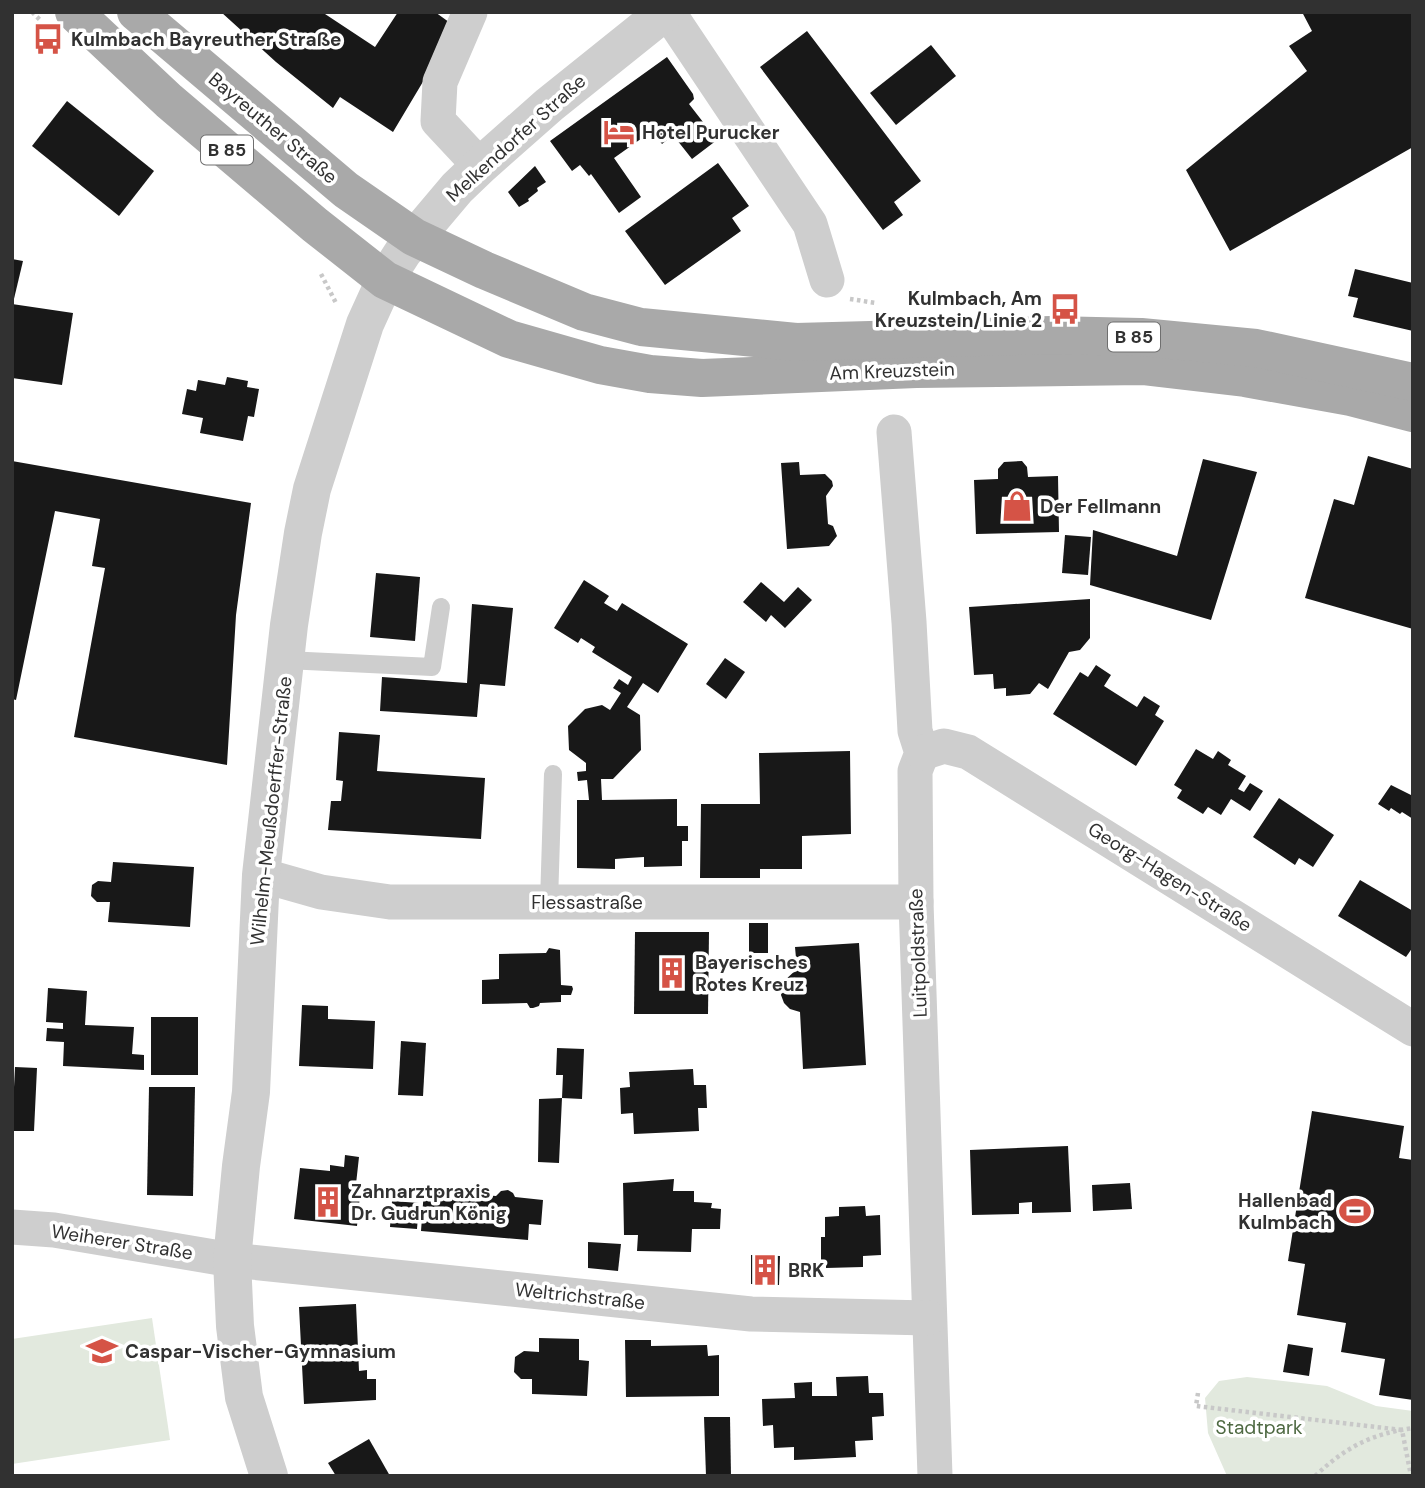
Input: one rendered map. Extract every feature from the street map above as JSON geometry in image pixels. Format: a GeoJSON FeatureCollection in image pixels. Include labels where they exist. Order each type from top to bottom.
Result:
{"type":"FeatureCollection","features":[{"type":"Feature","properties":{"kind":"main road","name":"B 85"},"geometry":{"type":"LineString","coordinates":[[74,12],[169,101],[314,225],[385,281]]}},
{"type":"Feature","properties":{"kind":"main road","name":"Bayreuther Straße"},"geometry":{"type":"LineString","coordinates":[[136,12],[346,190],[414,237]]}},
{"type":"Feature","properties":{"kind":"main road","name":"Am Kreuzstein"},"geometry":{"type":"LineString","coordinates":[[414,237],[584,312],[641,327],[796,342],[1012,336],[1141,337],[1256,348],[1413,382]]}},
{"type":"Feature","properties":{"kind":"main road","name":"Am Kreuzstein"},"geometry":{"type":"LineString","coordinates":[[385,281],[509,339],[600,365],[650,374],[702,378],[916,369],[1142,366],[1245,377],[1351,397],[1413,413]]}},
{"type":"Feature","properties":{"kind":"street"},"geometry":{"type":"LineString","coordinates":[[470,12],[440,82],[438,121],[480,166]]}},
{"type":"Feature","properties":{"kind":"street","name":"Melkendorfer Straße"},"geometry":{"type":"LineString","coordinates":[[385,281],[414,237],[480,166],[549,105],[666,12]]}},
{"type":"Feature","properties":{"kind":"street"},"geometry":{"type":"LineString","coordinates":[[666,12],[810,224],[827,280]]}},
{"type":"Feature","properties":{"kind":"street","name":"Wilhelm-Meußdoerffer-Straße"},"geometry":{"type":"LineString","coordinates":[[269,1476],[244,1396],[234,1326],[232,1260],[251,1092],[261,875],[286,660],[303,533],[312,489],[361,334],[385,281]]}},
{"type":"Feature","properties":{"kind":"street","name":"Luitpoldstraße"},"geometry":{"type":"LineString","coordinates":[[894,432],[915,731],[922,753],[915,771],[915,902],[935,1476]]}},
{"type":"Feature","properties":{"kind":"street","name":"Georg-Hagen-Straße"},"geometry":{"type":"LineString","coordinates":[[922,753],[944,746],[968,752],[1413,1029]]}},
{"type":"Feature","properties":{"kind":"street","name":"Flessastraße"},"geometry":{"type":"LineString","coordinates":[[261,875],[321,892],[390,902],[915,902]]}},
{"type":"Feature","properties":{"kind":"street","name":"Weiherer Straße"},"geometry":{"type":"LineString","coordinates":[[12,1227],[54,1230],[232,1260]]}},
{"type":"Feature","properties":{"kind":"street","name":"Weltrichstraße"},"geometry":{"type":"LineString","coordinates":[[232,1260],[751,1314],[929,1318]]}},
{"type":"Feature","properties":{"kind":"lane"},"geometry":{"type":"LineString","coordinates":[[286,660],[432,667],[441,607]]}},
{"type":"Feature","properties":{"kind":"lane"},"geometry":{"type":"LineString","coordinates":[[549,902],[553,774]]}},
{"type":"Feature","properties":{"kind":"path"},"geometry":{"type":"LineString","coordinates":[[1198,1394],[1196,1406],[1402,1430]]}},
{"type":"Feature","properties":{"kind":"path"},"geometry":{"type":"LineString","coordinates":[[1315,1476],[1351,1447],[1386,1432],[1413,1428]]}},
{"type":"Feature","properties":{"kind":"path"},"geometry":{"type":"LineString","coordinates":[[1402,1430],[1411,1476]]}},
{"type":"Feature","properties":{"kind":"green space"},"geometry":{"type":"Polygon","coordinates":[[[152,1318],[170,1440],[12,1464],[12,1339],[152,1318]]]}},
{"type":"Feature","properties":{"kind":"green space","name":"Stadtpark"},"geometry":{"type":"Polygon","coordinates":[[[1247,1377],[1327,1386],[1376,1406],[1413,1411],[1413,1476],[1227,1476],[1208,1433],[1205,1398],[1219,1381],[1247,1377]]]}},
{"type":"Feature","properties":{"kind":"building"},"geometry":{"type":"Polygon","coordinates":[[[221,12],[322,12],[375,47],[398,12],[435,12],[453,25],[393,132],[340,97],[333,108],[276,62],[221,12]]]}},
{"type":"Feature","properties":{"kind":"building"},"geometry":{"type":"Polygon","coordinates":[[[1302,12],[1413,12],[1413,147],[1230,251],[1186,170],[1307,71],[1289,46],[1312,31],[1302,12]]]}},
{"type":"Feature","properties":{"kind":"building"},"geometry":{"type":"Polygon","coordinates":[[[807,31],[921,181],[894,202],[903,215],[883,230],[760,67],[807,31]]]}},
{"type":"Feature","properties":{"kind":"building"},"geometry":{"type":"Polygon","coordinates":[[[931,45],[956,76],[896,125],[870,93],[931,45]]]}},
{"type":"Feature","properties":{"kind":"building"},"geometry":{"type":"Polygon","coordinates":[[[667,57],[693,94],[694,99],[689,104],[717,140],[692,159],[673,135],[662,144],[652,131],[614,158],[641,197],[619,213],[591,174],[589,176],[580,165],[572,171],[550,141],[667,57]]]}},
{"type":"Feature","properties":{"kind":"building"},"geometry":{"type":"Polygon","coordinates":[[[67,101],[154,171],[119,216],[32,146],[67,101]]]}},
{"type":"Feature","properties":{"kind":"building"},"geometry":{"type":"Polygon","coordinates":[[[718,163],[749,206],[732,218],[741,231],[665,285],[625,231],[718,163]]]}},
{"type":"Feature","properties":{"kind":"building"},"geometry":{"type":"Polygon","coordinates":[[[535,166],[546,182],[537,188],[538,191],[529,201],[519,207],[508,192],[535,166]]]}},
{"type":"Feature","properties":{"kind":"building"},"geometry":{"type":"Polygon","coordinates":[[[12,259],[23,261],[13,303],[12,303],[12,259]]]}},
{"type":"Feature","properties":{"kind":"building"},"geometry":{"type":"Polygon","coordinates":[[[1355,269],[1413,283],[1413,331],[1353,317],[1358,298],[1348,296],[1355,269]]]}},
{"type":"Feature","properties":{"kind":"building"},"geometry":{"type":"Polygon","coordinates":[[[12,304],[73,313],[62,385],[12,378],[12,304]]]}},
{"type":"Feature","properties":{"kind":"building"},"geometry":{"type":"Polygon","coordinates":[[[227,377],[248,381],[247,387],[259,389],[254,417],[248,416],[243,441],[200,433],[203,418],[182,414],[187,389],[196,391],[198,380],[225,385],[227,377]]]}},
{"type":"Feature","properties":{"kind":"building"},"geometry":{"type":"Polygon","coordinates":[[[1368,456],[1413,469],[1413,629],[1305,598],[1334,499],[1354,505],[1368,456]]]}},
{"type":"Feature","properties":{"kind":"building"},"geometry":{"type":"Polygon","coordinates":[[[1203,459],[1257,472],[1211,620],[1090,585],[1093,530],[1177,556],[1203,459]]]}},
{"type":"Feature","properties":{"kind":"building"},"geometry":{"type":"Polygon","coordinates":[[[12,461],[251,503],[236,615],[227,765],[74,737],[105,568],[92,566],[100,519],[55,511],[16,700],[12,699],[12,461]]]}},
{"type":"Feature","properties":{"kind":"building","name":"Der Fellmann"},"geometry":{"type":"Polygon","coordinates":[[[1022,461],[1027,467],[1028,477],[1058,476],[1059,532],[976,534],[974,480],[998,479],[998,469],[1004,462],[1022,461]]]}},
{"type":"Feature","properties":{"kind":"building"},"geometry":{"type":"Polygon","coordinates":[[[799,462],[800,475],[825,474],[832,481],[833,486],[826,496],[828,524],[833,526],[837,536],[829,546],[787,549],[781,463],[799,462]]]}},
{"type":"Feature","properties":{"kind":"building"},"geometry":{"type":"Polygon","coordinates":[[[1065,535],[1091,537],[1088,575],[1062,573],[1065,535]]]}},
{"type":"Feature","properties":{"kind":"building"},"geometry":{"type":"Polygon","coordinates":[[[376,573],[420,577],[415,641],[370,637],[376,573]]]}},
{"type":"Feature","properties":{"kind":"building"},"geometry":{"type":"Polygon","coordinates":[[[584,580],[609,596],[604,603],[617,611],[622,603],[688,644],[658,693],[643,683],[627,707],[640,715],[641,750],[613,779],[601,779],[602,800],[677,799],[677,826],[688,826],[688,841],[682,841],[682,866],[644,867],[644,857],[615,859],[615,869],[577,868],[577,800],[589,800],[587,780],[578,781],[577,772],[586,771],[586,763],[569,750],[568,726],[585,709],[602,705],[610,710],[621,693],[613,688],[619,679],[628,685],[632,677],[592,652],[595,647],[581,638],[578,643],[554,628],[584,580]]]}},
{"type":"Feature","properties":{"kind":"building"},"geometry":{"type":"Polygon","coordinates":[[[761,582],[784,602],[798,587],[812,600],[785,628],[771,615],[766,622],[743,602],[761,582]]]}},
{"type":"Feature","properties":{"kind":"building"},"geometry":{"type":"Polygon","coordinates":[[[1090,599],[1090,638],[1080,650],[1069,652],[1048,689],[1039,683],[1030,694],[1006,696],[1006,688],[994,689],[993,674],[974,675],[969,607],[1090,599]]]}},
{"type":"Feature","properties":{"kind":"building"},"geometry":{"type":"Polygon","coordinates":[[[472,604],[513,608],[505,686],[480,684],[477,717],[380,711],[382,677],[467,683],[472,604]]]}},
{"type":"Feature","properties":{"kind":"building"},"geometry":{"type":"Polygon","coordinates":[[[725,658],[745,672],[726,699],[706,684],[725,658]]]}},
{"type":"Feature","properties":{"kind":"building"},"geometry":{"type":"Polygon","coordinates":[[[1096,665],[1111,675],[1104,686],[1137,707],[1144,696],[1160,706],[1155,715],[1164,721],[1136,766],[1053,714],[1080,672],[1088,677],[1096,665]]]}},
{"type":"Feature","properties":{"kind":"building"},"geometry":{"type":"Polygon","coordinates":[[[339,732],[380,735],[377,771],[485,778],[481,839],[328,830],[331,801],[341,801],[343,781],[336,780],[339,732]]]}},
{"type":"Feature","properties":{"kind":"building"},"geometry":{"type":"Polygon","coordinates":[[[1196,749],[1213,759],[1218,751],[1231,760],[1228,765],[1246,776],[1238,789],[1244,792],[1250,783],[1263,791],[1250,811],[1231,799],[1221,815],[1208,807],[1203,814],[1177,798],[1182,790],[1174,785],[1196,749]]]}},
{"type":"Feature","properties":{"kind":"building"},"geometry":{"type":"Polygon","coordinates":[[[850,751],[851,834],[802,836],[802,869],[760,869],[760,878],[700,878],[701,804],[760,804],[759,753],[850,751]]]}},
{"type":"Feature","properties":{"kind":"building"},"geometry":{"type":"Polygon","coordinates":[[[1391,785],[1413,796],[1413,819],[1391,808],[1389,811],[1378,804],[1391,785]]]}},
{"type":"Feature","properties":{"kind":"building"},"geometry":{"type":"Polygon","coordinates":[[[1279,798],[1334,835],[1313,867],[1299,858],[1295,865],[1253,837],[1279,798]]]}},
{"type":"Feature","properties":{"kind":"building"},"geometry":{"type":"Polygon","coordinates":[[[113,862],[194,867],[190,927],[108,922],[110,902],[97,902],[91,896],[92,885],[98,881],[111,882],[113,862]]]}},
{"type":"Feature","properties":{"kind":"building"},"geometry":{"type":"Polygon","coordinates":[[[1360,880],[1413,911],[1413,947],[1406,957],[1338,916],[1360,880]]]}},
{"type":"Feature","properties":{"kind":"building"},"geometry":{"type":"Polygon","coordinates":[[[749,923],[768,923],[768,953],[749,953],[749,923]]]}},
{"type":"Feature","properties":{"kind":"building","name":"Bayerisches Rotes Kreuz"},"geometry":{"type":"Polygon","coordinates":[[[635,932],[709,932],[708,1014],[634,1014],[635,932]]]}},
{"type":"Feature","properties":{"kind":"building"},"geometry":{"type":"Polygon","coordinates":[[[859,943],[866,1065],[803,1069],[800,1012],[790,1009],[781,995],[784,981],[797,969],[795,947],[859,943]]]}},
{"type":"Feature","properties":{"kind":"building"},"geometry":{"type":"Polygon","coordinates":[[[549,948],[560,950],[561,985],[572,986],[571,995],[561,995],[561,1002],[540,1003],[533,1008],[527,1003],[482,1004],[482,980],[499,979],[499,954],[546,953],[549,948]]]}},
{"type":"Feature","properties":{"kind":"building"},"geometry":{"type":"Polygon","coordinates":[[[48,988],[87,991],[85,1025],[134,1027],[132,1054],[144,1055],[144,1070],[63,1066],[64,1042],[46,1041],[47,1028],[63,1029],[63,1023],[46,1022],[48,988]]]}},
{"type":"Feature","properties":{"kind":"building"},"geometry":{"type":"Polygon","coordinates":[[[302,1005],[328,1006],[328,1019],[375,1021],[373,1069],[299,1066],[302,1005]]]}},
{"type":"Feature","properties":{"kind":"building"},"geometry":{"type":"Polygon","coordinates":[[[151,1017],[198,1017],[198,1075],[151,1075],[151,1017]]]}},
{"type":"Feature","properties":{"kind":"building"},"geometry":{"type":"Polygon","coordinates":[[[401,1041],[426,1043],[423,1096],[398,1095],[401,1041]]]}},
{"type":"Feature","properties":{"kind":"building"},"geometry":{"type":"Polygon","coordinates":[[[557,1048],[584,1049],[582,1099],[562,1098],[563,1075],[556,1075],[557,1048]]]}},
{"type":"Feature","properties":{"kind":"building"},"geometry":{"type":"Polygon","coordinates":[[[15,1067],[37,1068],[34,1131],[12,1131],[15,1067]]]}},
{"type":"Feature","properties":{"kind":"building"},"geometry":{"type":"Polygon","coordinates":[[[693,1069],[694,1085],[706,1085],[707,1108],[698,1108],[699,1131],[634,1134],[633,1113],[621,1114],[620,1088],[630,1087],[629,1072],[693,1069]]]}},
{"type":"Feature","properties":{"kind":"building"},"geometry":{"type":"Polygon","coordinates":[[[149,1087],[195,1087],[193,1196],[147,1195],[149,1087]]]}},
{"type":"Feature","properties":{"kind":"building"},"geometry":{"type":"Polygon","coordinates":[[[562,1098],[559,1163],[538,1162],[539,1099],[562,1098]]]}},
{"type":"Feature","properties":{"kind":"building","name":"Hallenbad Kulmbach"},"geometry":{"type":"Polygon","coordinates":[[[1312,1111],[1404,1126],[1399,1158],[1413,1160],[1413,1400],[1379,1395],[1385,1359],[1341,1352],[1346,1323],[1297,1315],[1305,1264],[1288,1261],[1312,1111]]]}},
{"type":"Feature","properties":{"kind":"building"},"geometry":{"type":"Polygon","coordinates":[[[1068,1146],[1071,1212],[1032,1213],[1032,1202],[1019,1203],[1019,1214],[972,1215],[970,1150],[1068,1146]]]}},
{"type":"Feature","properties":{"kind":"building","name":"Zahnarztpraxis Dr. Gudrun König"},"geometry":{"type":"Polygon","coordinates":[[[345,1155],[359,1157],[356,1184],[361,1185],[357,1226],[294,1219],[300,1168],[330,1171],[330,1165],[344,1167],[345,1155]]]}},
{"type":"Feature","properties":{"kind":"building"},"geometry":{"type":"Polygon","coordinates":[[[674,1179],[673,1191],[694,1191],[694,1202],[712,1203],[711,1208],[721,1209],[720,1229],[692,1229],[691,1252],[637,1251],[638,1235],[624,1235],[623,1183],[674,1179]]]}},
{"type":"Feature","properties":{"kind":"building"},"geometry":{"type":"Polygon","coordinates":[[[1130,1183],[1132,1209],[1093,1211],[1092,1185],[1130,1183]]]}},
{"type":"Feature","properties":{"kind":"building"},"geometry":{"type":"Polygon","coordinates":[[[424,1190],[496,1196],[501,1191],[508,1190],[515,1197],[543,1200],[541,1225],[529,1224],[528,1240],[421,1231],[424,1190]]]}},
{"type":"Feature","properties":{"kind":"building"},"geometry":{"type":"Polygon","coordinates":[[[392,1201],[419,1203],[417,1229],[390,1227],[392,1201]]]}},
{"type":"Feature","properties":{"kind":"building"},"geometry":{"type":"Polygon","coordinates":[[[865,1206],[866,1216],[880,1215],[881,1255],[863,1256],[863,1267],[826,1268],[826,1261],[821,1261],[821,1237],[825,1237],[825,1217],[839,1216],[839,1207],[865,1206]]]}},
{"type":"Feature","properties":{"kind":"building"},"geometry":{"type":"Polygon","coordinates":[[[588,1242],[621,1244],[618,1271],[588,1268],[588,1242]]]}},
{"type":"Feature","properties":{"kind":"building","name":"BRK"},"geometry":{"type":"Polygon","coordinates":[[[751,1255],[780,1256],[779,1285],[751,1284],[751,1255]]]}},
{"type":"Feature","properties":{"kind":"building"},"geometry":{"type":"Polygon","coordinates":[[[356,1304],[359,1371],[367,1370],[367,1379],[376,1379],[376,1400],[304,1404],[299,1307],[356,1304]]]}},
{"type":"Feature","properties":{"kind":"building"},"geometry":{"type":"Polygon","coordinates":[[[539,1338],[579,1339],[579,1360],[589,1361],[587,1396],[532,1394],[532,1379],[521,1379],[514,1372],[515,1357],[524,1351],[539,1352],[539,1338]]]}},
{"type":"Feature","properties":{"kind":"building"},"geometry":{"type":"Polygon","coordinates":[[[625,1340],[651,1340],[651,1346],[707,1345],[708,1356],[719,1355],[719,1396],[626,1397],[625,1340]]]}},
{"type":"Feature","properties":{"kind":"building"},"geometry":{"type":"Polygon","coordinates":[[[1288,1344],[1313,1348],[1309,1376],[1283,1372],[1288,1344]]]}},
{"type":"Feature","properties":{"kind":"building"},"geometry":{"type":"Polygon","coordinates":[[[868,1376],[869,1393],[883,1393],[884,1416],[872,1417],[873,1440],[855,1441],[856,1457],[794,1460],[794,1447],[774,1448],[773,1425],[763,1426],[762,1399],[795,1398],[794,1383],[812,1382],[812,1396],[837,1396],[836,1377],[868,1376]]]}},
{"type":"Feature","properties":{"kind":"building"},"geometry":{"type":"Polygon","coordinates":[[[704,1417],[730,1417],[731,1476],[706,1476],[704,1417]]]}},
{"type":"Feature","properties":{"kind":"building"},"geometry":{"type":"Polygon","coordinates":[[[369,1439],[390,1476],[336,1476],[328,1463],[369,1439]]]}},
{"type":"Feature","properties":{"kind":"place","name":"Kulmbach Bayreuther Straße"},"geometry":{"type":"Point","coordinates":[48,39]}},
{"type":"Feature","properties":{"kind":"place","name":"Hotel Purucker"},"geometry":{"type":"Point","coordinates":[619,132]}},
{"type":"Feature","properties":{"kind":"place","name":"Kulmbach, Am Kreuzstein/Linie 2"},"geometry":{"type":"Point","coordinates":[1065,309]}},
{"type":"Feature","properties":{"kind":"place","name":"Der Fellmann"},"geometry":{"type":"Point","coordinates":[1017,506]}},
{"type":"Feature","properties":{"kind":"place","name":"Bayerisches Rotes Kreuz"},"geometry":{"type":"Point","coordinates":[672,973]}},
{"type":"Feature","properties":{"kind":"place","name":"Zahnarztpraxis Dr. Gudrun König"},"geometry":{"type":"Point","coordinates":[328,1202]}},
{"type":"Feature","properties":{"kind":"place","name":"Hallenbad Kulmbach"},"geometry":{"type":"Point","coordinates":[1355,1211]}},
{"type":"Feature","properties":{"kind":"place","name":"BRK"},"geometry":{"type":"Point","coordinates":[765,1270]}},
{"type":"Feature","properties":{"kind":"place","name":"Caspar-Vischer-Gymnasium"},"geometry":{"type":"Point","coordinates":[102,1351]}}]}
